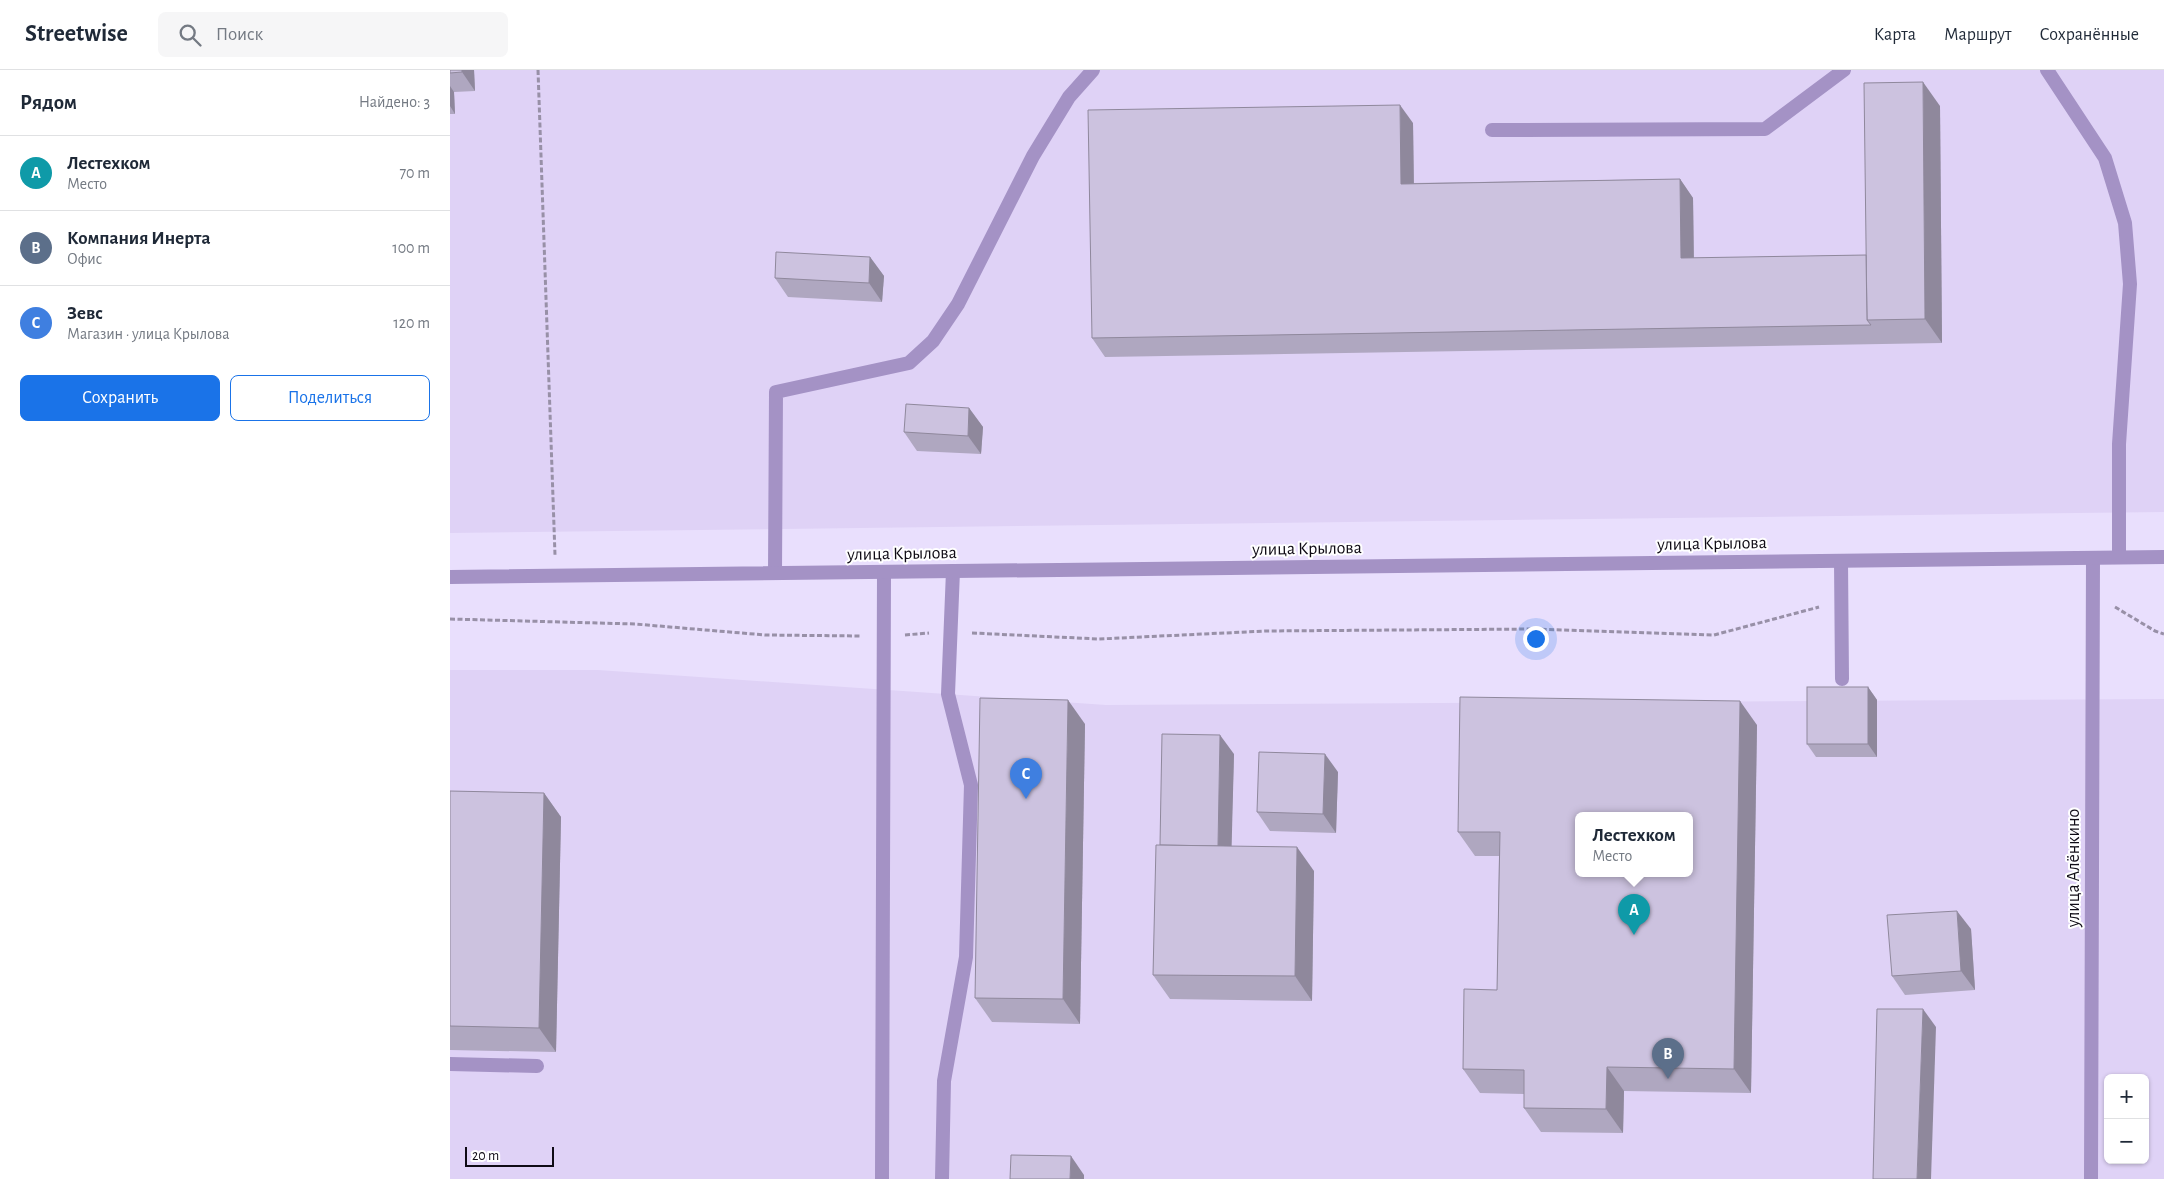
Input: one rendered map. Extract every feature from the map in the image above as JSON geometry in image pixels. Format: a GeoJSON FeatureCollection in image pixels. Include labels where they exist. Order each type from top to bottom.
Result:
{"type":"FeatureCollection","features":[{"type":"Feature","properties":{"kind":"street"},"geometry":{"type":"LineString","coordinates":[[775,574],[776,392],[909,363],[933,341],[958,304],[1033,156],[1069,97],[1092,70]]}},
{"type":"Feature","properties":{"kind":"street"},"geometry":{"type":"LineString","coordinates":[[1492,130],[1765,129],[1844,70]]}},
{"type":"Feature","properties":{"kind":"street"},"geometry":{"type":"LineString","coordinates":[[2047,70],[2105,158],[2125,222],[2130,284],[2119,444],[2119,557]]}},
{"type":"Feature","properties":{"kind":"street","name":"улица Крылова"},"geometry":{"type":"LineString","coordinates":[[450,577],[2164,557]]}},
{"type":"Feature","properties":{"kind":"street","name":"улица Алёнкино"},"geometry":{"type":"LineString","coordinates":[[2091,1179],[2093,558]]}},
{"type":"Feature","properties":{"kind":"street"},"geometry":{"type":"LineString","coordinates":[[1841,561],[1842,678]]}},
{"type":"Feature","properties":{"kind":"street"},"geometry":{"type":"LineString","coordinates":[[942,1179],[944,1082],[966,957],[971,785],[948,694],[953,571]]}},
{"type":"Feature","properties":{"kind":"street"},"geometry":{"type":"LineString","coordinates":[[882,1179],[884,572]]}},
{"type":"Feature","properties":{"kind":"street"},"geometry":{"type":"LineString","coordinates":[[450,1064],[537,1066]]}},
{"type":"Feature","properties":{"kind":"path"},"geometry":{"type":"LineString","coordinates":[[538,70],[556,576]]}},
{"type":"Feature","properties":{"kind":"path"},"geometry":{"type":"LineString","coordinates":[[2093,594],[2155,631],[2164,634]]}},
{"type":"Feature","properties":{"kind":"path"},"geometry":{"type":"LineString","coordinates":[[450,619],[635,624],[765,635],[884,636],[950,632],[1099,639],[1266,631],[1535,629],[1714,635],[1841,601]]}},
{"type":"Feature","properties":{"kind":"shaded area"},"geometry":{"type":"Polygon","coordinates":[[[450,70],[2164,70],[2164,512],[450,533],[450,70]]]}},
{"type":"Feature","properties":{"kind":"shaded area"},"geometry":{"type":"Polygon","coordinates":[[[450,670],[598,670],[1106,705],[2164,699],[2164,1179],[450,1179],[450,670]]]}},
{"type":"Feature","properties":{"kind":"building"},"geometry":{"type":"Polygon","coordinates":[[[450,70],[462,70],[462,72],[450,73],[450,70]]]}},
{"type":"Feature","properties":{"kind":"building"},"geometry":{"type":"Polygon","coordinates":[[[1923,82],[1925,319],[1867,320],[1864,83],[1923,82]]]}},
{"type":"Feature","properties":{"kind":"building"},"geometry":{"type":"Polygon","coordinates":[[[1400,105],[1401,184],[1680,179],[1681,258],[1866,255],[1867,320],[1871,325],[1092,338],[1088,110],[1400,105]]]}},
{"type":"Feature","properties":{"kind":"building"},"geometry":{"type":"Polygon","coordinates":[[[776,252],[870,257],[869,283],[775,278],[776,252]]]}},
{"type":"Feature","properties":{"kind":"building"},"geometry":{"type":"Polygon","coordinates":[[[906,404],[969,408],[968,436],[904,432],[906,404]]]}},
{"type":"Feature","properties":{"kind":"building"},"geometry":{"type":"Polygon","coordinates":[[[1807,687],[1868,687],[1868,744],[1807,744],[1807,687]]]}},
{"type":"Feature","properties":{"kind":"building"},"geometry":{"type":"Polygon","coordinates":[[[1460,697],[1740,701],[1734,1069],[1607,1067],[1606,1109],[1524,1108],[1524,1070],[1463,1069],[1464,989],[1497,990],[1500,832],[1458,832],[1460,697]]]}},
{"type":"Feature","properties":{"kind":"building"},"geometry":{"type":"Polygon","coordinates":[[[980,698],[1068,700],[1063,999],[975,998],[980,698]]]}},
{"type":"Feature","properties":{"kind":"building"},"geometry":{"type":"Polygon","coordinates":[[[1162,734],[1220,735],[1218,846],[1160,845],[1162,734]]]}},
{"type":"Feature","properties":{"kind":"building"},"geometry":{"type":"Polygon","coordinates":[[[1259,752],[1325,754],[1323,814],[1257,812],[1259,752]]]}},
{"type":"Feature","properties":{"kind":"building"},"geometry":{"type":"Polygon","coordinates":[[[450,791],[544,793],[539,1028],[450,1026],[450,791]]]}},
{"type":"Feature","properties":{"kind":"building"},"geometry":{"type":"Polygon","coordinates":[[[1156,845],[1297,847],[1295,976],[1153,975],[1156,845]]]}},
{"type":"Feature","properties":{"kind":"building"},"geometry":{"type":"Polygon","coordinates":[[[1957,911],[1961,971],[1892,976],[1887,915],[1957,911]]]}},
{"type":"Feature","properties":{"kind":"building"},"geometry":{"type":"Polygon","coordinates":[[[1877,1009],[1923,1009],[1917,1179],[1873,1179],[1877,1009]]]}},
{"type":"Feature","properties":{"kind":"building"},"geometry":{"type":"Polygon","coordinates":[[[1011,1155],[1071,1156],[1070,1179],[1010,1179],[1011,1155]]]}},
{"type":"Feature","properties":{"kind":"place","name":"Зевс"},"geometry":{"type":"Point","coordinates":[1026,799]}},
{"type":"Feature","properties":{"kind":"place","name":"Лестехком"},"geometry":{"type":"Point","coordinates":[1634,935]}},
{"type":"Feature","properties":{"kind":"place","name":"Компания Инерта"},"geometry":{"type":"Point","coordinates":[1668,1079]}}]}
